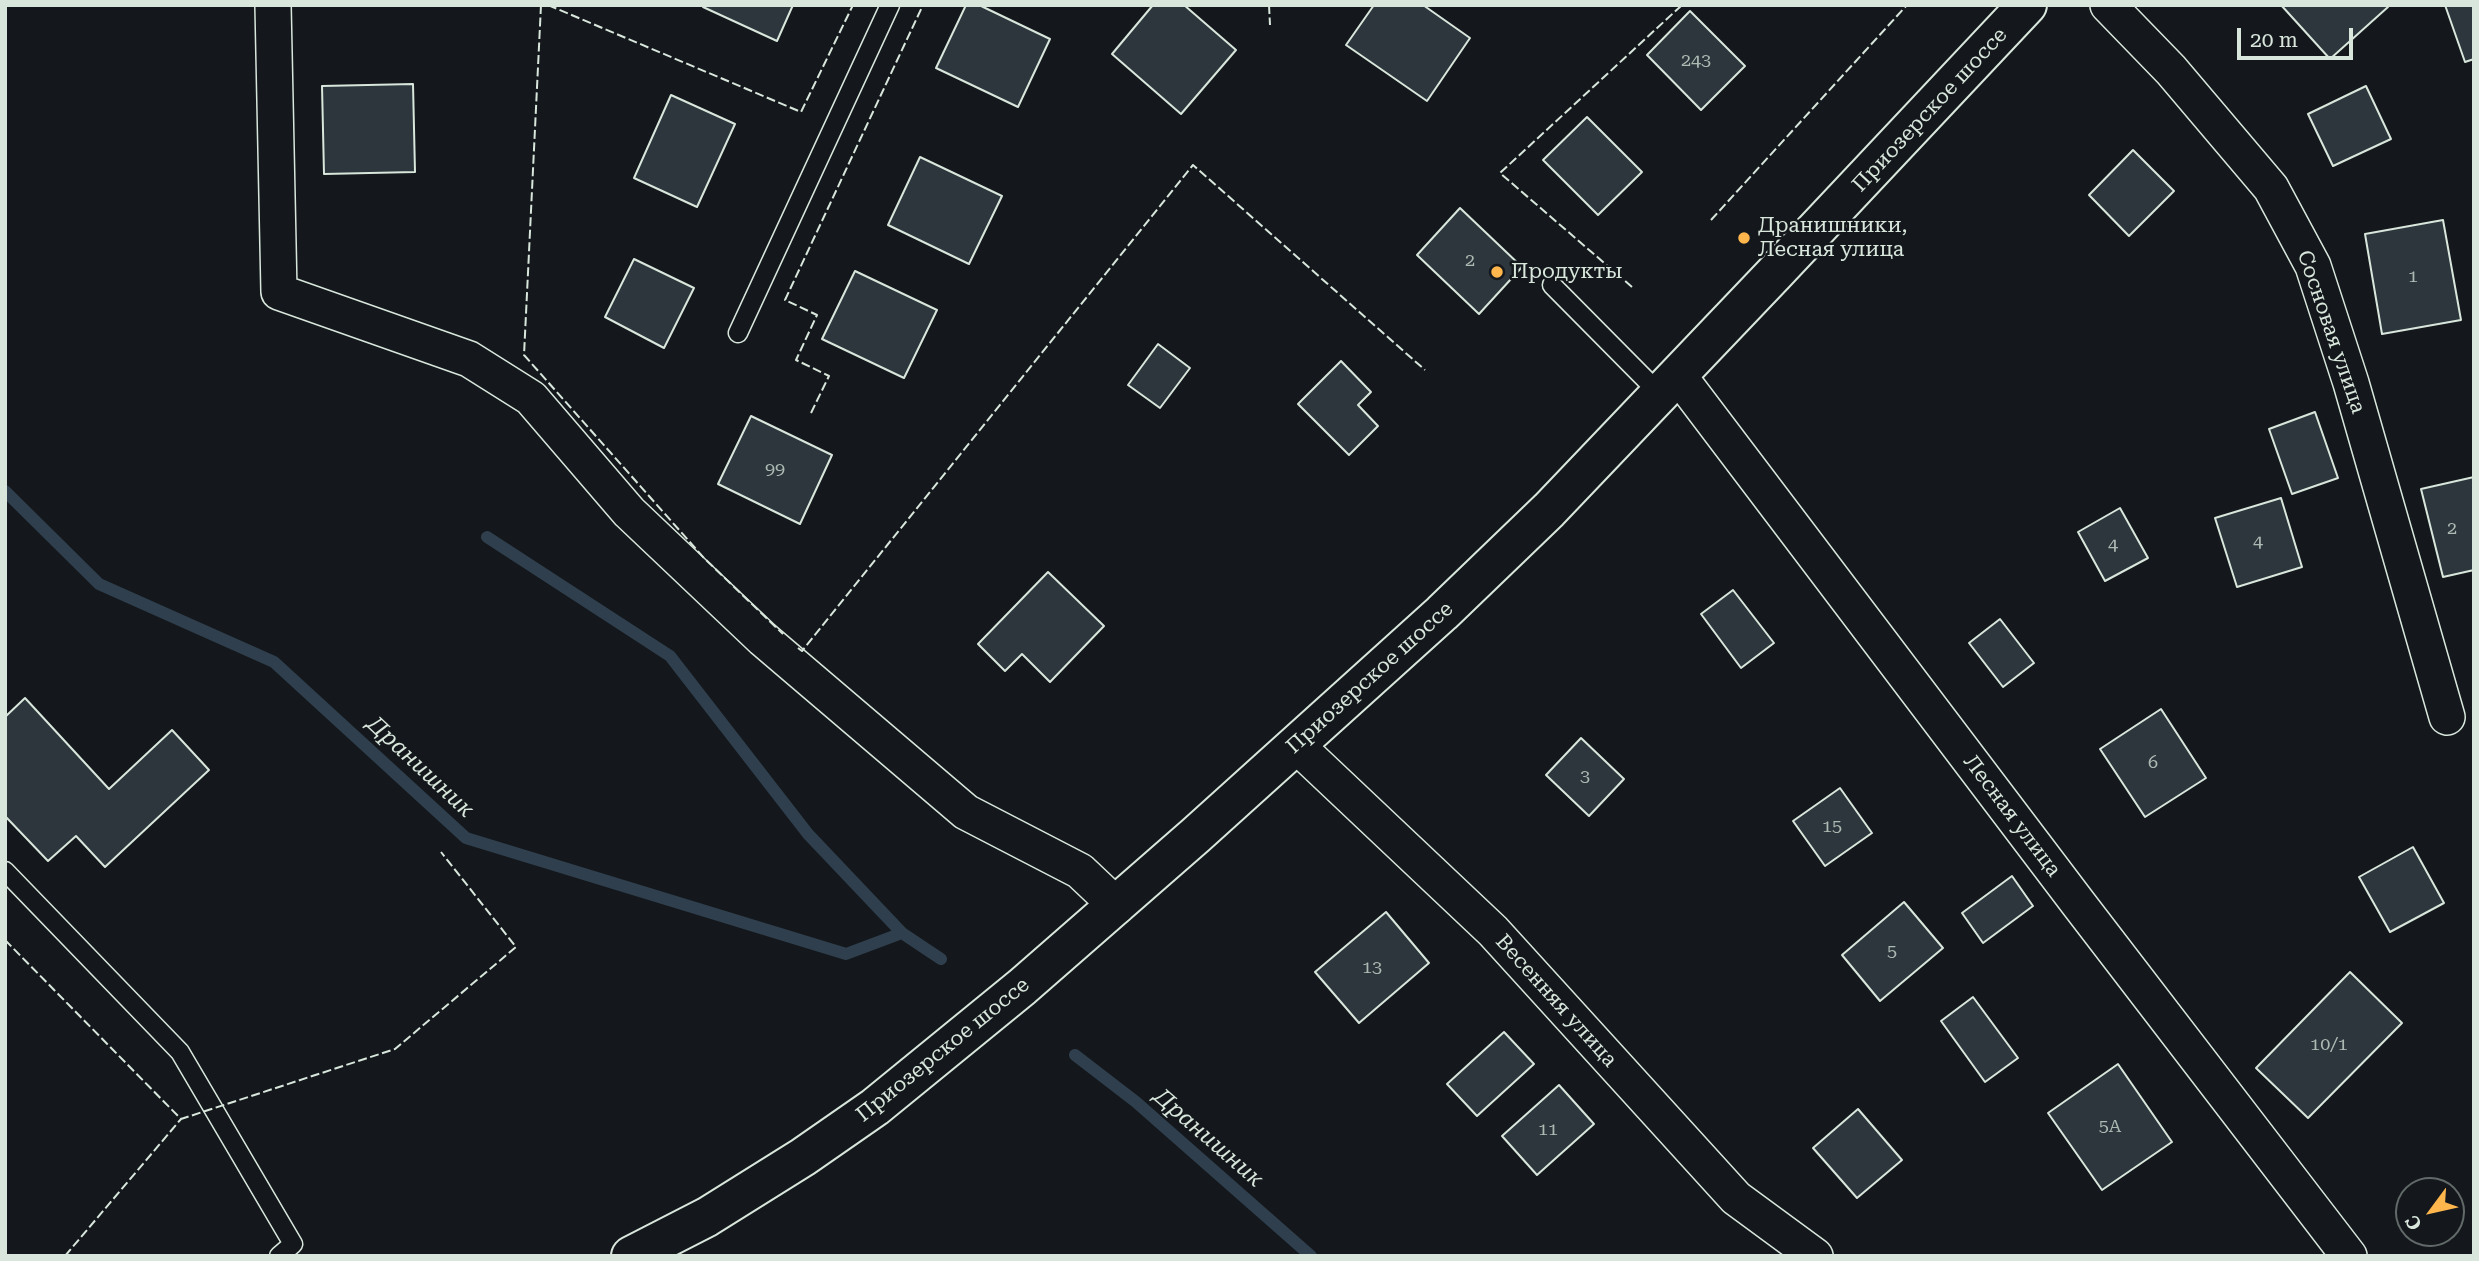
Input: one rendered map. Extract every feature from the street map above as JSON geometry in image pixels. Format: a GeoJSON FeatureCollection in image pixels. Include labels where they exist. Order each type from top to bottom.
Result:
{"type":"FeatureCollection","features":[{"type":"Feature","properties":{"kind":"main road","name":"Приозерское шоссе"},"geometry":{"type":"LineString","coordinates":[[631,1256],[707,1217],[803,1157],[875,1107],[1117,906],[1442,613],[1549,510],[2028,5]]}},
{"type":"Feature","properties":{"kind":"street"},"geometry":{"type":"LineString","coordinates":[[274,5],[279,292],[469,359],[531,398],[629,512],[763,639],[966,812],[1080,872],[1117,906]]}},
{"type":"Feature","properties":{"kind":"street","name":"Сосновая улица"},"geometry":{"type":"LineString","coordinates":[[2108,5],[2171,70],[2271,188],[2313,266],[2351,383],[2447,717]]}},
{"type":"Feature","properties":{"kind":"street","name":"Лесная улица"},"geometry":{"type":"LineString","coordinates":[[1669,385],[2078,903],[2350,1256]]}},
{"type":"Feature","properties":{"kind":"street","name":"Весенняя улица"},"geometry":{"type":"LineString","coordinates":[[1296,745],[1493,931],[1736,1198],[1815,1256]]}},
{"type":"Feature","properties":{"kind":"lane"},"geometry":{"type":"LineString","coordinates":[[738,333],[890,5]]}},
{"type":"Feature","properties":{"kind":"lane"},"geometry":{"type":"LineString","coordinates":[[1552,285],[1669,385]]}},
{"type":"Feature","properties":{"kind":"lane"},"geometry":{"type":"LineString","coordinates":[[5,872],[180,1052],[293,1244],[279,1256]]}},
{"type":"Feature","properties":{"kind":"building"},"geometry":{"type":"Polygon","coordinates":[[[703,5],[793,5],[777,41],[703,5]]]}},
{"type":"Feature","properties":{"kind":"building"},"geometry":{"type":"Polygon","coordinates":[[[966,5],[979,5],[1050,39],[1018,107],[936,68],[966,5]]]}},
{"type":"Feature","properties":{"kind":"building"},"geometry":{"type":"Polygon","coordinates":[[[1153,5],[1184,5],[1236,50],[1181,114],[1112,54],[1153,5]]]}},
{"type":"Feature","properties":{"kind":"building"},"geometry":{"type":"Polygon","coordinates":[[[1374,5],[1423,5],[1470,38],[1427,101],[1346,45],[1374,5]]]}},
{"type":"Feature","properties":{"kind":"building"},"geometry":{"type":"Polygon","coordinates":[[[2281,5],[2386,5],[2388,7],[2330,59],[2281,5]]]}},
{"type":"Feature","properties":{"kind":"building"},"geometry":{"type":"Polygon","coordinates":[[[2445,5],[2474,5],[2474,59],[2465,62],[2445,5]]]}},
{"type":"Feature","properties":{"kind":"building"},"geometry":{"type":"Polygon","coordinates":[[[1690,11],[1745,66],[1701,110],[1647,55],[1690,11]]]}},
{"type":"Feature","properties":{"kind":"building"},"geometry":{"type":"Polygon","coordinates":[[[413,84],[415,172],[324,174],[322,86],[413,84]]]}},
{"type":"Feature","properties":{"kind":"building"},"geometry":{"type":"Polygon","coordinates":[[[2366,86],[2391,139],[2333,166],[2308,114],[2366,86]]]}},
{"type":"Feature","properties":{"kind":"building"},"geometry":{"type":"Polygon","coordinates":[[[671,95],[735,124],[697,207],[634,178],[671,95]]]}},
{"type":"Feature","properties":{"kind":"building"},"geometry":{"type":"Polygon","coordinates":[[[1587,117],[1642,172],[1598,215],[1543,160],[1587,117]]]}},
{"type":"Feature","properties":{"kind":"building"},"geometry":{"type":"Polygon","coordinates":[[[2133,150],[2174,191],[2129,236],[2089,195],[2133,150]]]}},
{"type":"Feature","properties":{"kind":"building"},"geometry":{"type":"Polygon","coordinates":[[[920,157],[1002,196],[969,264],[888,225],[920,157]]]}},
{"type":"Feature","properties":{"kind":"building"},"geometry":{"type":"Polygon","coordinates":[[[1460,208],[1522,267],[1479,314],[1417,255],[1460,208]]]}},
{"type":"Feature","properties":{"kind":"building"},"geometry":{"type":"Polygon","coordinates":[[[2443,220],[2461,320],[2382,334],[2365,234],[2443,220]]]}},
{"type":"Feature","properties":{"kind":"building"},"geometry":{"type":"Polygon","coordinates":[[[634,259],[694,288],[664,348],[605,317],[634,259]]]}},
{"type":"Feature","properties":{"kind":"building"},"geometry":{"type":"Polygon","coordinates":[[[855,271],[937,310],[904,378],[822,339],[855,271]]]}},
{"type":"Feature","properties":{"kind":"building"},"geometry":{"type":"Polygon","coordinates":[[[1158,344],[1190,368],[1160,408],[1128,385],[1158,344]]]}},
{"type":"Feature","properties":{"kind":"building"},"geometry":{"type":"Polygon","coordinates":[[[1341,361],[1371,392],[1358,405],[1378,426],[1349,455],[1298,404],[1341,361]]]}},
{"type":"Feature","properties":{"kind":"building"},"geometry":{"type":"Polygon","coordinates":[[[2315,412],[2338,478],[2292,494],[2269,429],[2315,412]]]}},
{"type":"Feature","properties":{"kind":"building"},"geometry":{"type":"Polygon","coordinates":[[[751,416],[832,455],[800,524],[718,484],[751,416]]]}},
{"type":"Feature","properties":{"kind":"building"},"geometry":{"type":"Polygon","coordinates":[[[2474,477],[2474,570],[2443,577],[2421,489],[2474,477]]]}},
{"type":"Feature","properties":{"kind":"building"},"geometry":{"type":"Polygon","coordinates":[[[2281,498],[2302,567],[2237,587],[2215,518],[2281,498]]]}},
{"type":"Feature","properties":{"kind":"building"},"geometry":{"type":"Polygon","coordinates":[[[2120,508],[2148,558],[2105,581],[2078,532],[2120,508]]]}},
{"type":"Feature","properties":{"kind":"building"},"geometry":{"type":"Polygon","coordinates":[[[1048,572],[1104,626],[1050,682],[1022,654],[1005,671],[978,644],[1048,572]]]}},
{"type":"Feature","properties":{"kind":"building"},"geometry":{"type":"Polygon","coordinates":[[[1733,590],[1774,643],[1741,668],[1701,614],[1733,590]]]}},
{"type":"Feature","properties":{"kind":"building"},"geometry":{"type":"Polygon","coordinates":[[[2000,619],[2034,663],[2003,687],[1969,643],[2000,619]]]}},
{"type":"Feature","properties":{"kind":"building"},"geometry":{"type":"Polygon","coordinates":[[[25,698],[109,789],[172,730],[209,770],[105,867],[76,836],[48,861],[5,816],[5,717],[25,698]]]}},
{"type":"Feature","properties":{"kind":"building"},"geometry":{"type":"Polygon","coordinates":[[[2161,709],[2206,778],[2145,817],[2100,749],[2161,709]]]}},
{"type":"Feature","properties":{"kind":"building"},"geometry":{"type":"Polygon","coordinates":[[[1581,738],[1624,779],[1589,816],[1546,775],[1581,738]]]}},
{"type":"Feature","properties":{"kind":"building"},"geometry":{"type":"Polygon","coordinates":[[[1840,788],[1872,833],[1825,866],[1793,821],[1840,788]]]}},
{"type":"Feature","properties":{"kind":"building"},"geometry":{"type":"Polygon","coordinates":[[[2413,847],[2444,903],[2390,932],[2359,877],[2413,847]]]}},
{"type":"Feature","properties":{"kind":"building"},"geometry":{"type":"Polygon","coordinates":[[[2012,876],[2033,906],[1983,943],[1962,913],[2012,876]]]}},
{"type":"Feature","properties":{"kind":"building"},"geometry":{"type":"Polygon","coordinates":[[[1904,902],[1943,948],[1880,1001],[1842,955],[1904,902]]]}},
{"type":"Feature","properties":{"kind":"building"},"geometry":{"type":"Polygon","coordinates":[[[1386,912],[1429,963],[1359,1023],[1315,972],[1386,912]]]}},
{"type":"Feature","properties":{"kind":"building"},"geometry":{"type":"Polygon","coordinates":[[[2350,972],[2402,1023],[2308,1118],[2256,1068],[2350,972]]]}},
{"type":"Feature","properties":{"kind":"building"},"geometry":{"type":"Polygon","coordinates":[[[1973,997],[2018,1058],[1985,1082],[1941,1021],[1973,997]]]}},
{"type":"Feature","properties":{"kind":"building"},"geometry":{"type":"Polygon","coordinates":[[[1504,1032],[1534,1064],[1477,1116],[1447,1084],[1504,1032]]]}},
{"type":"Feature","properties":{"kind":"building"},"geometry":{"type":"Polygon","coordinates":[[[2118,1064],[2172,1142],[2102,1190],[2048,1113],[2118,1064]]]}},
{"type":"Feature","properties":{"kind":"building"},"geometry":{"type":"Polygon","coordinates":[[[1559,1085],[1594,1124],[1537,1175],[1502,1136],[1559,1085]]]}},
{"type":"Feature","properties":{"kind":"building"},"geometry":{"type":"Polygon","coordinates":[[[1858,1109],[1902,1160],[1857,1198],[1813,1148],[1858,1109]]]}},
{"type":"Feature","properties":{"kind":"waterway","name":"Дранишник"},"geometry":{"type":"LineString","coordinates":[[5,491],[99,584],[274,662],[466,838],[846,954],[902,933]]}},
{"type":"Feature","properties":{"kind":"waterway"},"geometry":{"type":"LineString","coordinates":[[487,537],[670,656],[808,834],[902,933],[941,959]]}},
{"type":"Feature","properties":{"kind":"waterway","name":"Дранишник"},"geometry":{"type":"LineString","coordinates":[[1075,1055],[1136,1102],[1311,1256]]}},
{"type":"Feature","properties":{"kind":"fence"},"geometry":{"type":"LineString","coordinates":[[541,5],[524,355],[704,558],[783,634]]}},
{"type":"Feature","properties":{"kind":"fence"},"geometry":{"type":"LineString","coordinates":[[548,5],[801,112],[853,5]]}},
{"type":"Feature","properties":{"kind":"fence"},"geometry":{"type":"LineString","coordinates":[[811,413],[829,376],[796,360],[817,315],[785,300],[923,5]]}},
{"type":"Feature","properties":{"kind":"fence"},"geometry":{"type":"LineString","coordinates":[[1269,5],[1270,25]]}},
{"type":"Feature","properties":{"kind":"fence"},"geometry":{"type":"LineString","coordinates":[[1632,287],[1500,173],[1682,5]]}},
{"type":"Feature","properties":{"kind":"fence"},"geometry":{"type":"LineString","coordinates":[[1711,220],[1907,5]]}},
{"type":"Feature","properties":{"kind":"fence"},"geometry":{"type":"LineString","coordinates":[[798,648],[802,651],[1193,165],[1425,370]]}},
{"type":"Feature","properties":{"kind":"fence"},"geometry":{"type":"LineString","coordinates":[[5,940],[181,1119],[395,1049],[516,947],[441,852]]}},
{"type":"Feature","properties":{"kind":"fence"},"geometry":{"type":"LineString","coordinates":[[65,1256],[181,1119]]}},
{"type":"Feature","properties":{"kind":"place","name":"Дранишники, Лесная улица"},"geometry":{"type":"Point","coordinates":[1744,238]}},
{"type":"Feature","properties":{"kind":"place","name":"Продукты"},"geometry":{"type":"Point","coordinates":[1497,272]}}]}
